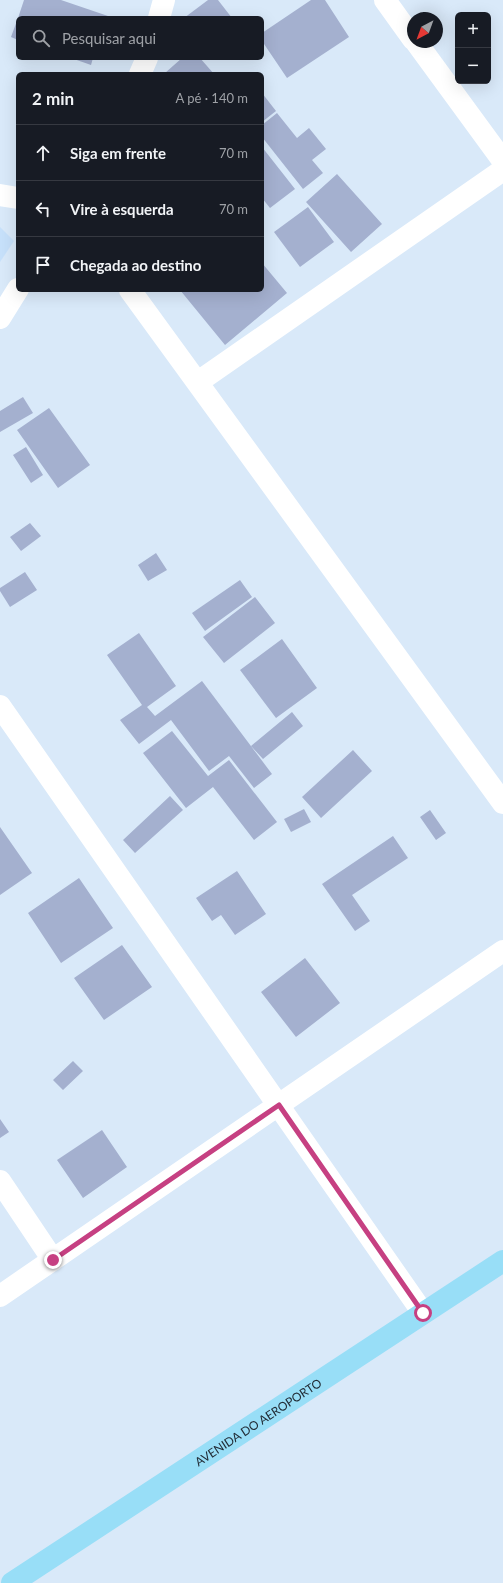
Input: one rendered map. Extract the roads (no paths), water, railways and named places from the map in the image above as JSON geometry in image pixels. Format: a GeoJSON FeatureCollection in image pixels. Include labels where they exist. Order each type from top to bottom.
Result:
{"type":"FeatureCollection","features":[{"type":"Feature","properties":{"kind":"main road","name":"AVENIDA DO AEROPORTO"},"geometry":{"type":"LineString","coordinates":[[12,1583],[503,1261]]}},
{"type":"Feature","properties":{"kind":"street"},"geometry":{"type":"LineString","coordinates":[[160,16],[164,0]]}},
{"type":"Feature","properties":{"kind":"street"},"geometry":{"type":"LineString","coordinates":[[385,0],[407,31]]}},
{"type":"Feature","properties":{"kind":"street"},"geometry":{"type":"LineString","coordinates":[[420,48],[503,162]]}},
{"type":"Feature","properties":{"kind":"street"},"geometry":{"type":"LineString","coordinates":[[141,72],[146,60]]}},
{"type":"Feature","properties":{"kind":"street"},"geometry":{"type":"LineString","coordinates":[[198,382],[503,170]]}},
{"type":"Feature","properties":{"kind":"street"},"geometry":{"type":"LineString","coordinates":[[0,195],[16,198]]}},
{"type":"Feature","properties":{"kind":"street"},"geometry":{"type":"LineString","coordinates":[[0,318],[16,291]]}},
{"type":"Feature","properties":{"kind":"street"},"geometry":{"type":"LineString","coordinates":[[131,292],[503,803]]}},
{"type":"Feature","properties":{"kind":"street"},"geometry":{"type":"LineString","coordinates":[[0,706],[423,1313]]}},
{"type":"Feature","properties":{"kind":"street"},"geometry":{"type":"LineString","coordinates":[[0,1296],[503,951]]}},
{"type":"Feature","properties":{"kind":"street"},"geometry":{"type":"LineString","coordinates":[[0,1181],[53,1260]]}}]}
